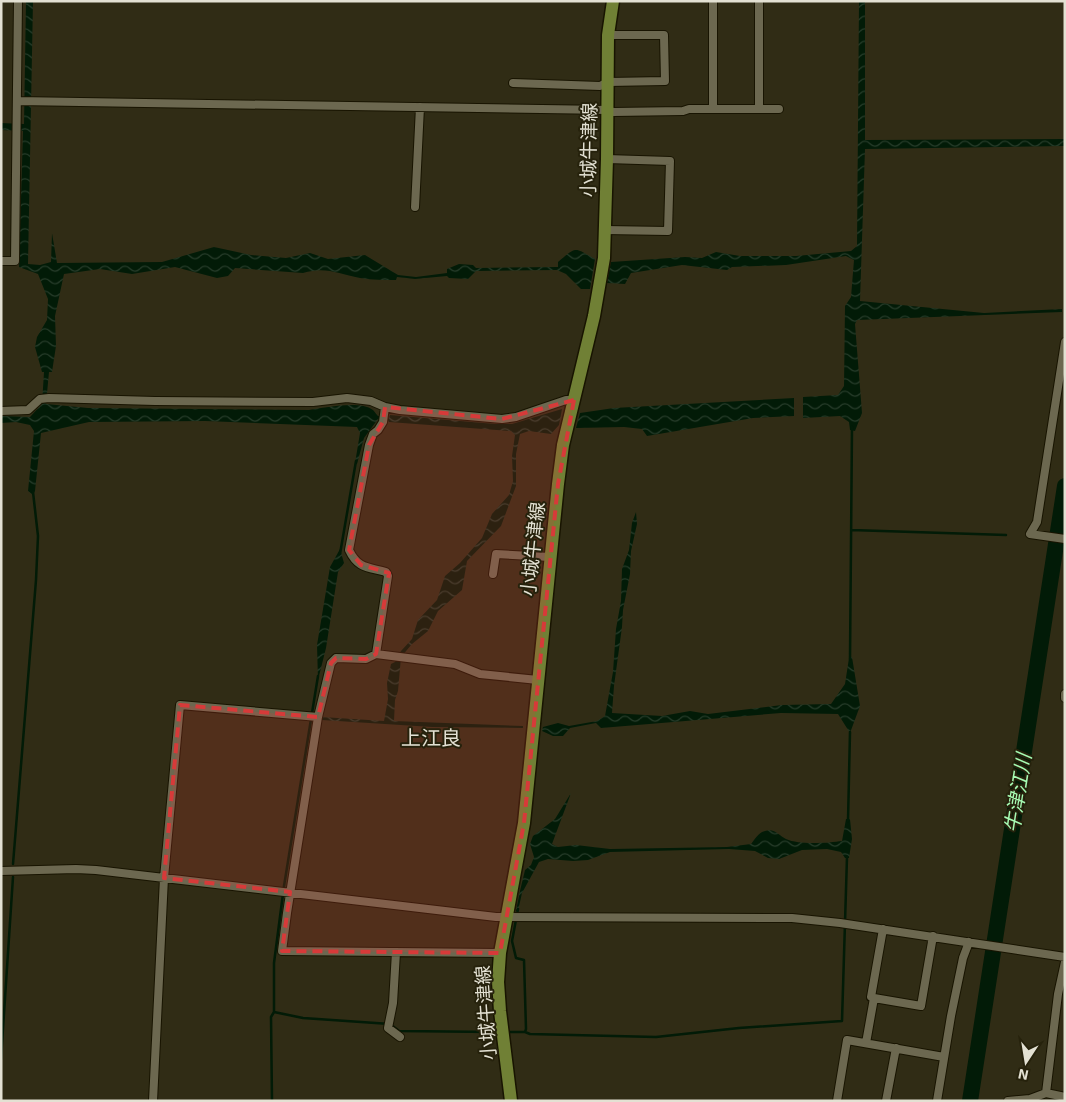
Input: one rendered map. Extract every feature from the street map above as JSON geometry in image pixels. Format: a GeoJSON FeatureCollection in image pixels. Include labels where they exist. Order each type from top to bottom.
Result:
{"type":"FeatureCollection","features":[{"type":"Feature","properties":{"kind":"main road","name":"小城牛津線"},"geometry":{"type":"LineString","coordinates":[[511,1101],[498,982],[500,953],[513,917],[558,484],[564,445],[592,325],[604,258],[608,35],[613,1]]}},
{"type":"Feature","properties":{"kind":"street"},"geometry":{"type":"LineString","coordinates":[[1,261],[15,261],[18,1]]}},
{"type":"Feature","properties":{"kind":"street"},"geometry":{"type":"LineString","coordinates":[[713,1],[713,109]]}},
{"type":"Feature","properties":{"kind":"street"},"geometry":{"type":"LineString","coordinates":[[759,1],[759,109]]}},
{"type":"Feature","properties":{"kind":"street"},"geometry":{"type":"LineString","coordinates":[[513,83],[600,86],[608,82],[665,81],[664,35],[608,35]]}},
{"type":"Feature","properties":{"kind":"street"},"geometry":{"type":"LineString","coordinates":[[17,101],[608,110],[613,112],[683,111],[689,109],[779,110]]}},
{"type":"Feature","properties":{"kind":"street"},"geometry":{"type":"LineString","coordinates":[[414,207],[420,107]]}},
{"type":"Feature","properties":{"kind":"street"},"geometry":{"type":"LineString","coordinates":[[605,230],[668,231],[670,161],[607,159]]}},
{"type":"Feature","properties":{"kind":"street"},"geometry":{"type":"LineString","coordinates":[[1065,342],[1037,522],[1030,534],[1065,539]]}},
{"type":"Feature","properties":{"kind":"street"},"geometry":{"type":"LineString","coordinates":[[1,411],[28,410],[40,399],[49,398],[313,402],[347,398],[371,401],[385,410],[502,419],[516,417],[566,400],[574,400]]}},
{"type":"Feature","properties":{"kind":"street"},"geometry":{"type":"LineString","coordinates":[[376,654],[388,576],[386,572],[361,565],[354,559],[349,550],[368,445],[373,434],[383,422],[385,410]]}},
{"type":"Feature","properties":{"kind":"street"},"geometry":{"type":"LineString","coordinates":[[493,574],[496,554],[550,557]]}},
{"type":"Feature","properties":{"kind":"street"},"geometry":{"type":"LineString","coordinates":[[500,953],[282,951],[285,892],[318,717],[331,662],[336,658],[366,659],[376,654],[455,664],[480,674],[538,680]]}},
{"type":"Feature","properties":{"kind":"street"},"geometry":{"type":"LineString","coordinates":[[153,1101],[164,878],[180,705],[318,717]]}},
{"type":"Feature","properties":{"kind":"street"},"geometry":{"type":"LineString","coordinates":[[1,871],[96,870],[513,917],[792,918],[852,924],[1065,957]]}},
{"type":"Feature","properties":{"kind":"street"},"geometry":{"type":"LineString","coordinates":[[866,1043],[874,998],[871,997],[883,929]]}},
{"type":"Feature","properties":{"kind":"street"},"geometry":{"type":"LineString","coordinates":[[874,998],[921,1006],[933,936]]}},
{"type":"Feature","properties":{"kind":"street"},"geometry":{"type":"LineString","coordinates":[[936,1101],[963,958],[969,942]]}},
{"type":"Feature","properties":{"kind":"street"},"geometry":{"type":"LineString","coordinates":[[396,952],[393,1003],[389,1024],[400,1037]]}},
{"type":"Feature","properties":{"kind":"street"},"geometry":{"type":"LineString","coordinates":[[1046,1093],[1058,994],[1065,962]]}},
{"type":"Feature","properties":{"kind":"street"},"geometry":{"type":"LineString","coordinates":[[837,1101],[847,1040],[944,1057]]}},
{"type":"Feature","properties":{"kind":"street"},"geometry":{"type":"LineString","coordinates":[[886,1101],[896,1048]]}},
{"type":"Feature","properties":{"kind":"street"},"geometry":{"type":"LineString","coordinates":[[1008,1101],[1030,1099],[1046,1093],[1065,1097]]}},
{"type":"Feature","properties":{"kind":"highlighted area"},"geometry":{"type":"Polygon","coordinates":[[[574,400],[558,484],[524,823],[500,953],[282,951],[290,892],[164,878],[180,705],[318,717],[331,663],[336,658],[366,659],[376,654],[389,573],[361,565],[349,550],[369,445],[383,422],[385,407],[502,419],[574,400]]]}},
{"type":"Feature","properties":{"kind":"water"},"geometry":{"type":"Polygon","coordinates":[[[26,1],[33,1],[28,264],[40,265],[51,262],[52,233],[57,263],[162,262],[214,247],[251,255],[286,258],[310,253],[328,259],[365,255],[398,275],[416,277],[447,273],[447,269],[459,264],[473,265],[476,268],[558,267],[558,262],[576,250],[595,259],[590,289],[581,289],[566,274],[557,270],[476,271],[468,279],[449,278],[447,276],[415,279],[397,277],[396,280],[378,280],[364,279],[325,270],[303,273],[235,268],[228,276],[217,278],[175,267],[132,274],[100,269],[64,274],[55,316],[56,346],[52,372],[49,372],[46,404],[88,408],[309,410],[351,405],[367,407],[378,416],[389,418],[390,415],[495,424],[512,424],[562,409],[559,425],[551,434],[529,431],[520,434],[516,454],[516,486],[501,526],[467,561],[462,590],[438,611],[428,631],[412,644],[401,657],[398,691],[395,700],[394,721],[523,726],[523,728],[432,727],[322,720],[322,717],[384,721],[388,699],[387,683],[391,664],[395,662],[401,651],[412,639],[418,620],[437,600],[445,576],[460,563],[482,538],[492,514],[509,495],[513,481],[512,456],[515,435],[511,431],[389,422],[388,420],[378,419],[364,438],[357,464],[355,463],[360,433],[357,427],[205,421],[89,422],[41,433],[35,491],[33,495],[28,491],[34,431],[30,425],[16,422],[1,423],[1,416],[30,417],[42,404],[44,372],[42,372],[35,347],[37,337],[47,320],[48,299],[38,274],[19,267],[23,131],[1,130],[1,123],[24,124],[26,1]]]}},
{"type":"Feature","properties":{"kind":"water"},"geometry":{"type":"Polygon","coordinates":[[[859,1],[865,1],[865,140],[1065,139],[1065,146],[865,149],[860,301],[984,313],[1062,309],[1062,312],[857,320],[855,324],[862,413],[855,431],[850,430],[849,422],[840,416],[803,418],[803,397],[838,395],[844,386],[845,306],[851,297],[854,260],[846,256],[786,265],[732,267],[727,270],[682,265],[631,273],[625,284],[607,283],[611,262],[685,257],[702,258],[716,252],[740,256],[796,256],[851,251],[857,246],[859,1]]]}},
{"type":"Feature","properties":{"kind":"water"},"geometry":{"type":"Polygon","coordinates":[[[794,398],[794,416],[753,418],[647,436],[642,429],[624,427],[576,428],[580,413],[614,408],[794,398]]]}},
{"type":"Feature","properties":{"kind":"water"},"geometry":{"type":"Polygon","coordinates":[[[636,512],[637,524],[631,551],[630,574],[623,610],[612,713],[662,716],[690,711],[708,714],[782,705],[831,704],[845,684],[849,658],[852,657],[860,706],[850,733],[838,714],[781,713],[601,728],[596,723],[570,728],[563,736],[553,736],[542,731],[543,727],[558,723],[569,726],[597,721],[605,716],[613,672],[616,629],[621,601],[622,569],[629,550],[632,523],[636,512]]]}},
{"type":"Feature","properties":{"kind":"water"},"geometry":{"type":"Polygon","coordinates":[[[340,549],[344,563],[338,572],[326,648],[318,680],[317,645],[330,567],[340,549]]]}},
{"type":"Feature","properties":{"kind":"water"},"geometry":{"type":"Polygon","coordinates":[[[571,793],[552,844],[558,847],[576,845],[610,849],[727,847],[751,844],[757,836],[768,830],[774,831],[792,841],[836,842],[842,841],[846,819],[850,819],[852,839],[849,858],[845,858],[841,852],[827,849],[802,850],[779,859],[768,858],[755,851],[729,849],[610,852],[588,860],[548,859],[539,862],[522,893],[518,911],[516,911],[525,870],[531,865],[534,857],[530,844],[533,836],[555,819],[571,793]]]}},
{"type":"Feature","properties":{"kind":"waterway"},"geometry":{"type":"LineString","coordinates":[[850,659],[852,427]]}},
{"type":"Feature","properties":{"kind":"waterway"},"geometry":{"type":"LineString","coordinates":[[340,554],[356,461]]}},
{"type":"Feature","properties":{"kind":"waterway","name":"牛津江川"},"geometry":{"type":"LineString","coordinates":[[970,1101],[1065,486]]}},
{"type":"Feature","properties":{"kind":"waterway"},"geometry":{"type":"LineString","coordinates":[[13,864],[36,580],[38,536],[33,492]]}},
{"type":"Feature","properties":{"kind":"waterway"},"geometry":{"type":"LineString","coordinates":[[851,530],[1006,535]]}},
{"type":"Feature","properties":{"kind":"waterway"},"geometry":{"type":"LineString","coordinates":[[272,1101],[271,1017],[274,1012],[274,963],[284,886],[318,676]]}},
{"type":"Feature","properties":{"kind":"waterway"},"geometry":{"type":"LineString","coordinates":[[848,821],[850,732]]}},
{"type":"Feature","properties":{"kind":"waterway"},"geometry":{"type":"LineString","coordinates":[[510,1032],[656,1037],[739,1028],[842,1021],[847,857]]}},
{"type":"Feature","properties":{"kind":"waterway"},"geometry":{"type":"LineString","coordinates":[[1,1059],[13,877]]}},
{"type":"Feature","properties":{"kind":"waterway"},"geometry":{"type":"LineString","coordinates":[[518,909],[512,941],[516,958],[524,960],[525,1032]]}},
{"type":"Feature","properties":{"kind":"waterway"},"geometry":{"type":"LineString","coordinates":[[274,1012],[303,1018],[390,1024],[399,1031],[494,1032]]}},
{"type":"Feature","properties":{"kind":"district","name":"上江良"},"geometry":{"type":"Point","coordinates":[431,737]}}]}
